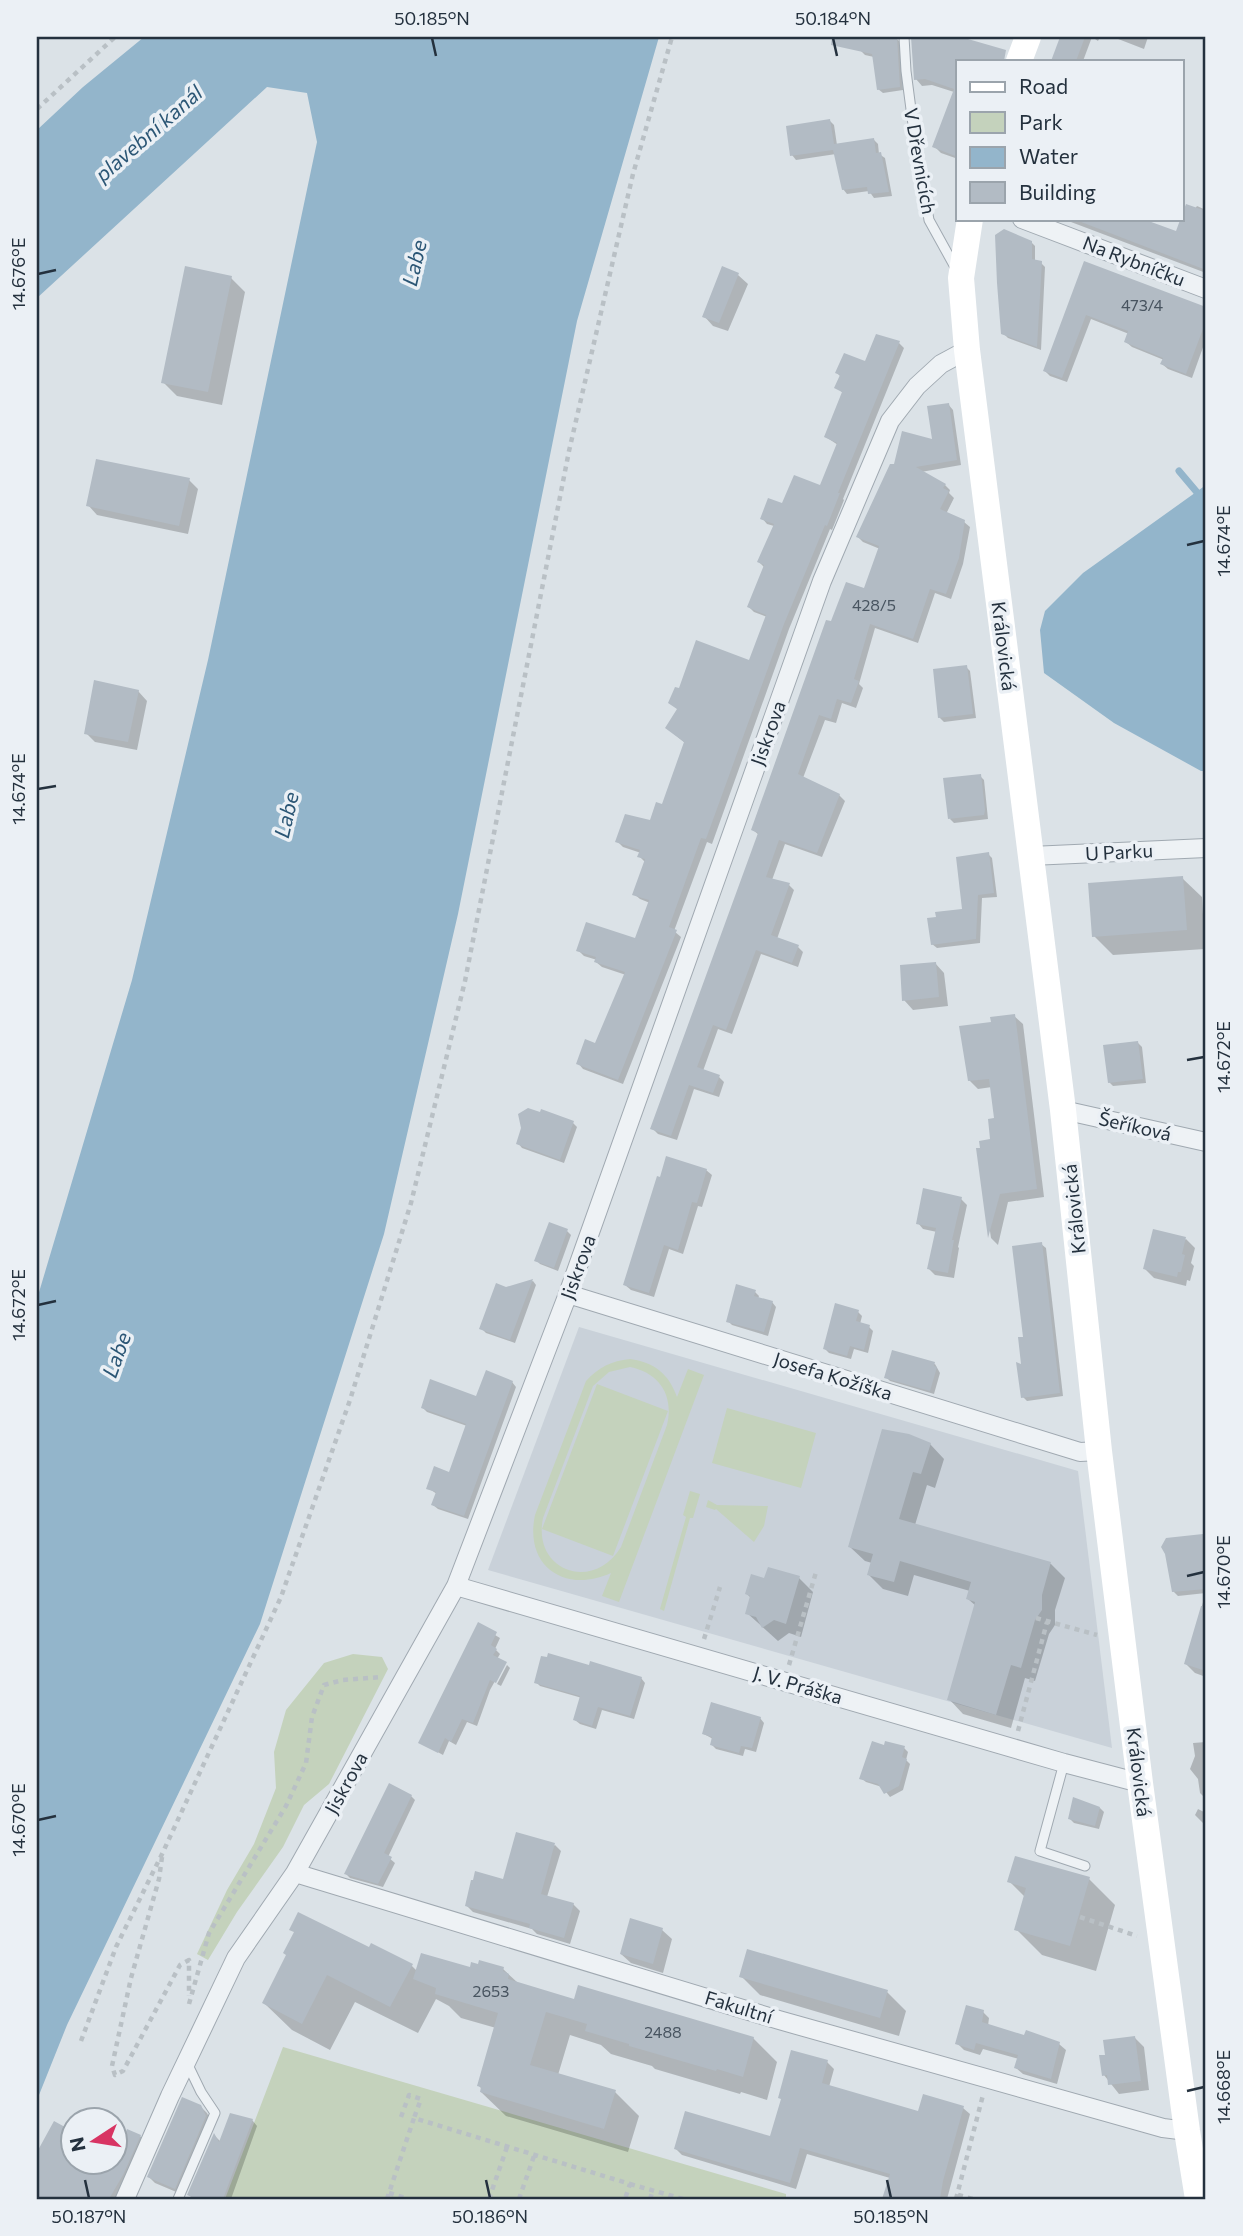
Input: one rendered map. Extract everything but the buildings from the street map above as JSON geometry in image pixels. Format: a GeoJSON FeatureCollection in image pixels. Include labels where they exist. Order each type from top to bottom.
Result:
{"type":"FeatureCollection","features":[{"type":"Feature","properties":{"kind":"main road"},"geometry":{"type":"LineString","coordinates":[[1019,60],[1028,37]]}},
{"type":"Feature","properties":{"kind":"main road","name":"Královická"},"geometry":{"type":"LineString","coordinates":[[970,220],[961,278],[967,350],[1063,1110],[1099,1451],[1140,1783],[1198,2199]]}},
{"type":"Feature","properties":{"kind":"street","name":"Na Rybníčku"},"geometry":{"type":"LineString","coordinates":[[1025,220],[1206,289]]}},
{"type":"Feature","properties":{"kind":"street","name":"Jiskrova"},"geometry":{"type":"LineString","coordinates":[[125,2199],[186,2061],[236,1958],[295,1872],[456,1586],[568,1294],[822,582],[890,421],[917,386],[941,364],[967,350]]}},
{"type":"Feature","properties":{"kind":"street","name":"U Parku"},"geometry":{"type":"LineString","coordinates":[[1031,856],[1206,848]]}},
{"type":"Feature","properties":{"kind":"street","name":"Šeříková"},"geometry":{"type":"LineString","coordinates":[[1063,1110],[1206,1142]]}},
{"type":"Feature","properties":{"kind":"street","name":"Josefa Kožíška"},"geometry":{"type":"LineString","coordinates":[[568,1294],[1080,1452],[1099,1451]]}},
{"type":"Feature","properties":{"kind":"street","name":"J. V. Práška"},"geometry":{"type":"LineString","coordinates":[[456,1586],[1140,1783]]}},
{"type":"Feature","properties":{"kind":"street","name":"Fakultní"},"geometry":{"type":"LineString","coordinates":[[295,1872],[779,2020],[1163,2128],[1187,2131]]}},
{"type":"Feature","properties":{"kind":"lane","name":"V Dřevnicích"},"geometry":{"type":"LineString","coordinates":[[904,37],[915,140],[929,220],[961,278]]}},
{"type":"Feature","properties":{"kind":"lane"},"geometry":{"type":"LineString","coordinates":[[1064,1763],[1040,1851],[1085,1866]]}},
{"type":"Feature","properties":{"kind":"lane"},"geometry":{"type":"LineString","coordinates":[[178,2199],[215,2113],[186,2061]]}},
{"type":"Feature","properties":{"kind":"path"},"geometry":{"type":"LineString","coordinates":[[37,109],[115,37]]}},
{"type":"Feature","properties":{"kind":"path"},"geometry":{"type":"LineString","coordinates":[[81,2042],[116,1947],[281,1597],[350,1400],[411,1203],[465,981],[569,451],[633,174],[671,37]]}},
{"type":"Feature","properties":{"kind":"path"},"geometry":{"type":"LineString","coordinates":[[785,1681],[816,1572]]}},
{"type":"Feature","properties":{"kind":"path"},"geometry":{"type":"LineString","coordinates":[[697,1656],[708,1632],[720,1587]]}},
{"type":"Feature","properties":{"kind":"path"},"geometry":{"type":"LineString","coordinates":[[1035,1618],[1099,1635],[1103,1640]]}},
{"type":"Feature","properties":{"kind":"path"},"geometry":{"type":"LineString","coordinates":[[1013,1748],[1047,1622]]}},
{"type":"Feature","properties":{"kind":"path"},"geometry":{"type":"LineString","coordinates":[[163,1852],[159,1879],[131,1978],[112,2066],[115,2075],[123,2071],[180,1965],[189,1960],[189,2004],[209,1933],[286,1806],[306,1763],[312,1717],[324,1685],[342,1680],[391,1675]]}},
{"type":"Feature","properties":{"kind":"path"},"geometry":{"type":"LineString","coordinates":[[1080,1917],[1137,1937]]}},
{"type":"Feature","properties":{"kind":"path"},"geometry":{"type":"LineString","coordinates":[[973,2199],[957,2197],[988,2079]]}},
{"type":"Feature","properties":{"kind":"path"},"geometry":{"type":"LineString","coordinates":[[401,2117],[409,2095],[421,2099],[388,2196],[408,2199]]}},
{"type":"Feature","properties":{"kind":"path"},"geometry":{"type":"LineString","coordinates":[[414,2118],[683,2199]]}},
{"type":"Feature","properties":{"kind":"path"},"geometry":{"type":"LineString","coordinates":[[489,2199],[507,2147]]}},
{"type":"Feature","properties":{"kind":"path"},"geometry":{"type":"LineString","coordinates":[[519,2199],[534,2156]]}},
{"type":"Feature","properties":{"kind":"path"},"geometry":{"type":"LineString","coordinates":[[625,2199],[630,2184]]}},
{"type":"Feature","properties":{"kind":"path"},"geometry":{"type":"LineString","coordinates":[[650,2199],[653,2190]]}},
{"type":"Feature","properties":{"kind":"shaded area"},"geometry":{"type":"Polygon","coordinates":[[[579,1327],[1078,1471],[1112,1748],[488,1570],[579,1327]]]}},
{"type":"Feature","properties":{"kind":"green space"},"geometry":{"type":"Polygon","coordinates":[[[630,1359],[653,1366],[670,1382],[677,1397],[688,1369],[704,1375],[619,1602],[602,1596],[611,1573],[594,1579],[578,1580],[552,1571],[542,1561],[536,1549],[533,1533],[535,1515],[586,1381],[611,1363],[630,1359]],[[630,1367],[609,1372],[593,1386],[543,1518],[542,1536],[547,1551],[555,1563],[567,1570],[581,1572],[595,1569],[609,1561],[621,1547],[667,1425],[669,1414],[666,1395],[657,1380],[630,1367]]]}},
{"type":"Feature","properties":{"kind":"green space"},"geometry":{"type":"Polygon","coordinates":[[[597,1384],[668,1411],[613,1556],[542,1529],[597,1384]]]}},
{"type":"Feature","properties":{"kind":"green space"},"geometry":{"type":"Polygon","coordinates":[[[727,1408],[816,1433],[801,1488],[712,1463],[727,1408]]]}},
{"type":"Feature","properties":{"kind":"green space"},"geometry":{"type":"Polygon","coordinates":[[[690,1491],[700,1494],[693,1518],[690,1518],[664,1611],[660,1609],[686,1517],[683,1515],[690,1491]]]}},
{"type":"Feature","properties":{"kind":"green space"},"geometry":{"type":"Polygon","coordinates":[[[708,1500],[717,1505],[768,1506],[764,1526],[754,1542],[716,1509],[706,1507],[708,1500]]]}},
{"type":"Feature","properties":{"kind":"green space"},"geometry":{"type":"Polygon","coordinates":[[[353,1654],[382,1657],[388,1669],[329,1784],[304,1805],[283,1847],[237,1912],[208,1960],[197,1954],[227,1890],[254,1844],[276,1788],[274,1752],[286,1710],[324,1663],[353,1654]]]}},
{"type":"Feature","properties":{"kind":"green space"},"geometry":{"type":"Polygon","coordinates":[[[283,2047],[786,2194],[786,2199],[225,2199],[283,2047]]]}},
{"type":"Feature","properties":{"kind":"water"},"geometry":{"type":"Polygon","coordinates":[[[144,37],[659,37],[577,321],[458,914],[384,1234],[260,1624],[67,2025],[37,2100],[37,1299],[132,980],[208,660],[317,142],[307,93],[267,87],[37,298],[37,130],[83,87],[144,37]]]}},
{"type":"Feature","properties":{"kind":"water"},"geometry":{"type":"Polygon","coordinates":[[[1206,485],[1206,771],[1201,771],[1114,723],[1044,673],[1040,630],[1045,611],[1083,573],[1206,485]]]}},
{"type":"Feature","properties":{"kind":"waterway"},"geometry":{"type":"LineString","coordinates":[[1179,471],[1206,503]]}},
{"type":"Feature","properties":{"kind":"water label","name":"plavební kanál"},"geometry":{"type":"Point","coordinates":[149,134]}},
{"type":"Feature","properties":{"kind":"water label","name":"Labe"},"geometry":{"type":"Point","coordinates":[415,263]}},
{"type":"Feature","properties":{"kind":"water label","name":"Labe"},"geometry":{"type":"Point","coordinates":[287,815]}},
{"type":"Feature","properties":{"kind":"water label","name":"Labe"},"geometry":{"type":"Point","coordinates":[117,1355]}}]}
